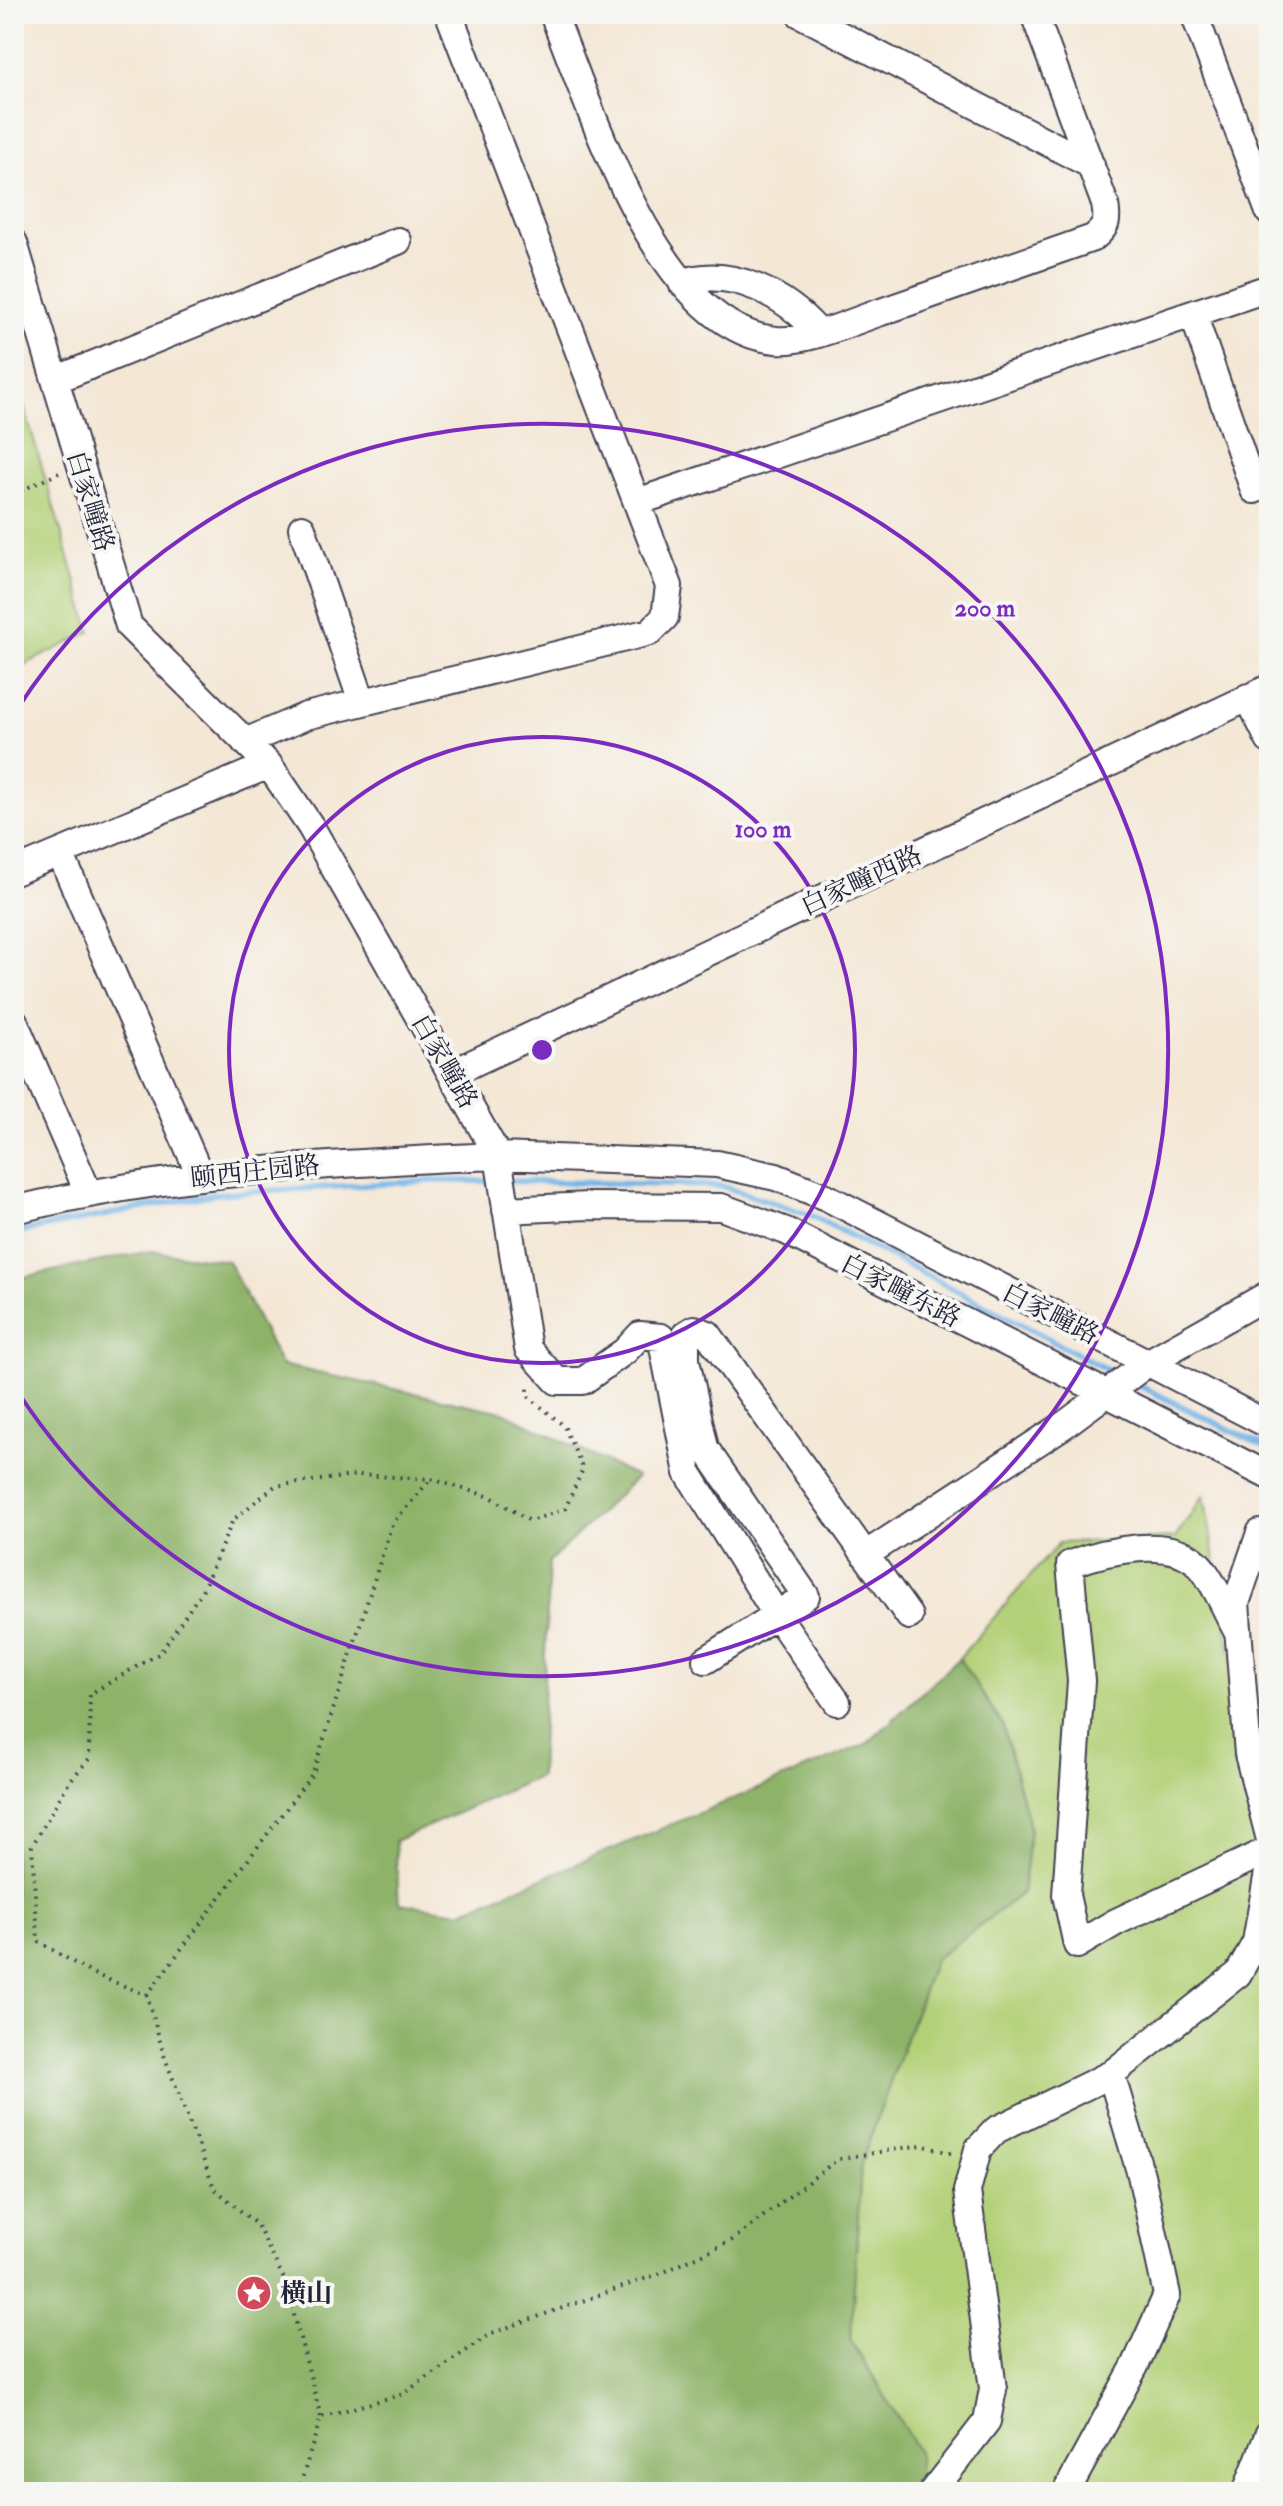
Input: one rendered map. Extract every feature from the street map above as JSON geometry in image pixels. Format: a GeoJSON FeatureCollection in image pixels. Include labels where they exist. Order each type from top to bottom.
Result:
{"type":"FeatureCollection","features":[{"type":"Feature","properties":{"kind":"street"},"geometry":{"type":"LineString","coordinates":[[245,742],[306,716],[650,632],[665,617],[669,586],[449,14]]}},
{"type":"Feature","properties":{"kind":"street"},"geometry":{"type":"LineString","coordinates":[[553,14],[624,188],[647,231],[682,283],[731,326],[777,341],[818,332],[1093,238],[1105,228],[1108,219],[1091,165],[1034,14]]}},
{"type":"Feature","properties":{"kind":"street"},"geometry":{"type":"LineString","coordinates":[[800,14],[1091,165]]}},
{"type":"Feature","properties":{"kind":"street"},"geometry":{"type":"LineString","coordinates":[[1194,14],[1269,212]]}},
{"type":"Feature","properties":{"kind":"street"},"geometry":{"type":"LineString","coordinates":[[55,380],[398,241]]}},
{"type":"Feature","properties":{"kind":"street","name":"白家疃路"},"geometry":{"type":"LineString","coordinates":[[14,243],[129,626],[269,765],[311,827],[452,1073],[502,1182],[717,1164],[776,1177],[826,1197],[1127,1379],[1269,1425]]}},
{"type":"Feature","properties":{"kind":"street"},"geometry":{"type":"LineString","coordinates":[[682,283],[702,276],[732,280],[774,295],[802,313],[818,332]]}},
{"type":"Feature","properties":{"kind":"street"},"geometry":{"type":"LineString","coordinates":[[637,502],[1269,288]]}},
{"type":"Feature","properties":{"kind":"street"},"geometry":{"type":"LineString","coordinates":[[1193,314],[1254,490]]}},
{"type":"Feature","properties":{"kind":"street"},"geometry":{"type":"LineString","coordinates":[[302,528],[362,702]]}},
{"type":"Feature","properties":{"kind":"street"},"geometry":{"type":"LineString","coordinates":[[1259,692],[1269,740]]}},
{"type":"Feature","properties":{"kind":"street","name":"白家疃西路"},"geometry":{"type":"LineString","coordinates":[[452,1073],[1259,692]]}},
{"type":"Feature","properties":{"kind":"street"},"geometry":{"type":"LineString","coordinates":[[14,872],[269,765]]}},
{"type":"Feature","properties":{"kind":"street"},"geometry":{"type":"LineString","coordinates":[[60,853],[200,1175]]}},
{"type":"Feature","properties":{"kind":"street"},"geometry":{"type":"LineString","coordinates":[[14,1021],[88,1192]]}},
{"type":"Feature","properties":{"kind":"street","name":"颐西庄园路"},"geometry":{"type":"LineString","coordinates":[[14,1210],[88,1192],[303,1164],[502,1182]]}},
{"type":"Feature","properties":{"kind":"street"},"geometry":{"type":"LineString","coordinates":[[502,1182],[528,1349],[557,1381],[583,1381],[625,1351],[640,1335],[661,1337],[688,1473],[776,1614],[837,1702]]}},
{"type":"Feature","properties":{"kind":"street","name":"白家疃东路"},"geometry":{"type":"LineString","coordinates":[[502,1182],[588,1206],[721,1207],[786,1231],[1127,1379],[1269,1476]]}},
{"type":"Feature","properties":{"kind":"street"},"geometry":{"type":"LineString","coordinates":[[865,1555],[1127,1379],[1269,1294]]}},
{"type":"Feature","properties":{"kind":"street"},"geometry":{"type":"LineString","coordinates":[[706,1660],[806,1596],[705,1448],[686,1360],[686,1334],[694,1329],[708,1334],[909,1616]]}},
{"type":"Feature","properties":{"kind":"street"},"geometry":{"type":"LineString","coordinates":[[1260,1533],[1236,1603],[1248,1754],[1269,1836]]}},
{"type":"Feature","properties":{"kind":"street"},"geometry":{"type":"LineString","coordinates":[[1238,1633],[1200,1566],[1169,1548],[1096,1554],[1070,1564],[1081,1681],[1066,1895],[1077,1945],[1116,1922],[1269,1850]]}},
{"type":"Feature","properties":{"kind":"street"},"geometry":{"type":"LineString","coordinates":[[932,2492],[987,2421],[993,2389],[967,2191],[973,2159],[996,2130],[1111,2074],[1238,1974],[1256,1942],[1269,1866]]}},
{"type":"Feature","properties":{"kind":"street"},"geometry":{"type":"LineString","coordinates":[[1066,2492],[1135,2366],[1167,2295],[1141,2175],[1111,2074]]}},
{"type":"Feature","properties":{"kind":"street"},"geometry":{"type":"LineString","coordinates":[[1246,2492],[1269,2433]]}},
{"type":"Feature","properties":{"kind":"path"},"geometry":{"type":"LineString","coordinates":[[14,494],[80,463]]}},
{"type":"Feature","properties":{"kind":"path"},"geometry":{"type":"LineString","coordinates":[[147,1995],[91,1973],[38,1941],[32,1846],[69,1782],[89,1759],[90,1694],[160,1653],[202,1591],[233,1520],[275,1486],[358,1475],[431,1479],[491,1497],[530,1521],[565,1509],[583,1469],[564,1426],[528,1396],[528,1349]]}},
{"type":"Feature","properties":{"kind":"path"},"geometry":{"type":"LineString","coordinates":[[147,1995],[313,1773],[392,1524],[431,1479]]}},
{"type":"Feature","properties":{"kind":"path"},"geometry":{"type":"LineString","coordinates":[[147,1995],[164,2055],[214,2188],[257,2225],[285,2281],[321,2417],[298,2492]]}},
{"type":"Feature","properties":{"kind":"path"},"geometry":{"type":"LineString","coordinates":[[321,2417],[403,2394],[492,2333],[664,2272],[731,2241],[838,2159],[921,2145],[973,2159]]}},
{"type":"Feature","properties":{"kind":"green space"},"geometry":{"type":"Polygon","coordinates":[[[14,373],[91,632],[14,670],[14,373]]]}},
{"type":"Feature","properties":{"kind":"green space"},"geometry":{"type":"Polygon","coordinates":[[[150,1251],[228,1261],[281,1365],[503,1412],[637,1477],[549,1562],[540,1776],[395,1841],[399,1903],[460,1912],[868,1743],[959,1658],[1003,1726],[1030,1829],[1022,1893],[934,1960],[861,2164],[851,2340],[918,2451],[918,2492],[14,2492],[14,1279],[150,1251]]]}},
{"type":"Feature","properties":{"kind":"green space"},"geometry":{"type":"Polygon","coordinates":[[[1204,1495],[1256,1800],[1269,1829],[1269,2492],[918,2492],[918,2451],[851,2340],[861,2164],[934,1960],[1022,1893],[1030,1829],[1003,1726],[959,1658],[1059,1543],[1175,1538],[1204,1495]]]}},
{"type":"Feature","properties":{"kind":"waterway"},"geometry":{"type":"LineString","coordinates":[[14,1233],[214,1194],[427,1181],[494,1181]]}},
{"type":"Feature","properties":{"kind":"waterway"},"geometry":{"type":"LineString","coordinates":[[509,1181],[722,1186],[813,1216],[1118,1375]]}},
{"type":"Feature","properties":{"kind":"waterway"},"geometry":{"type":"LineString","coordinates":[[1132,1382],[1269,1449]]}},
{"type":"Feature","properties":{"kind":"place","name":"横山"},"geometry":{"type":"Point","coordinates":[254,2293]}}]}
